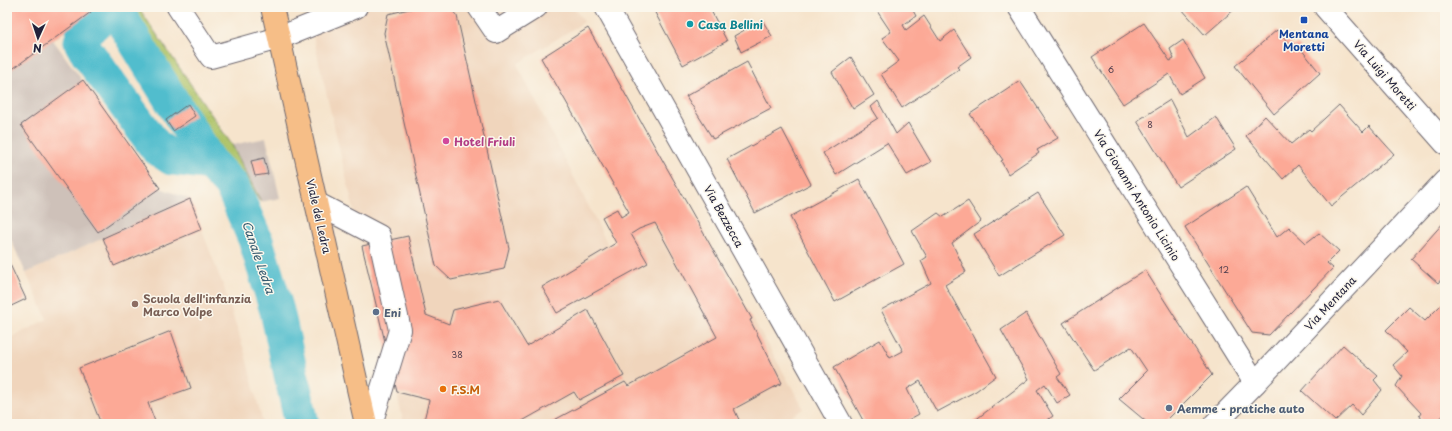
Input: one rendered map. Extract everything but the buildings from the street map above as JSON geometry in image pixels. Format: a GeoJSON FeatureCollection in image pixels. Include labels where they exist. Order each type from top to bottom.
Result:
{"type":"FeatureCollection","features":[{"type":"Feature","properties":{"kind":"main road","name":"Viale del Ledra"},"geometry":{"type":"LineString","coordinates":[[272,7],[366,424]]}},
{"type":"Feature","properties":{"kind":"street"},"geometry":{"type":"LineString","coordinates":[[178,7],[211,57],[279,38],[356,7]]}},
{"type":"Feature","properties":{"kind":"street"},"geometry":{"type":"LineString","coordinates":[[480,7],[496,32],[536,7]]}},
{"type":"Feature","properties":{"kind":"street","name":"Via Bezzecca"},"geometry":{"type":"LineString","coordinates":[[606,7],[841,424]]}},
{"type":"Feature","properties":{"kind":"street","name":"Via Giovanni Antonio Licinio"},"geometry":{"type":"LineString","coordinates":[[1019,7],[1255,383]]}},
{"type":"Feature","properties":{"kind":"street","name":"Via Luigi Moretti"},"geometry":{"type":"LineString","coordinates":[[1325,7],[1445,143]]}},
{"type":"Feature","properties":{"kind":"street","name":"Via Mentana"},"geometry":{"type":"LineString","coordinates":[[1215,424],[1445,180]]}},
{"type":"Feature","properties":{"kind":"street"},"geometry":{"type":"LineString","coordinates":[[316,203],[379,236],[400,330],[371,424]]}},
{"type":"Feature","properties":{"kind":"shaded area"},"geometry":{"type":"Polygon","coordinates":[[[7,7],[87,7],[91,12],[53,40],[160,188],[190,199],[26,273],[7,231],[7,7]]]}},
{"type":"Feature","properties":{"kind":"shaded area"},"geometry":{"type":"Polygon","coordinates":[[[341,7],[574,7],[584,22],[517,64],[609,247],[639,229],[655,223],[688,204],[804,409],[777,424],[646,424],[645,422],[641,424],[404,424],[309,19],[341,7]]]}},
{"type":"Feature","properties":{"kind":"shaded area"},"geometry":{"type":"Polygon","coordinates":[[[266,138],[280,198],[261,202],[232,145],[266,138]]]}},
{"type":"Feature","properties":{"kind":"shaded area","name":"Scuola dell'infanzia Marco Volpe"},"geometry":{"type":"Polygon","coordinates":[[[190,199],[224,288],[244,350],[263,424],[7,424],[7,340],[47,319],[26,273],[190,199]]]}},
{"type":"Feature","properties":{"kind":"green space"},"geometry":{"type":"Polygon","coordinates":[[[122,7],[138,7],[232,145],[261,202],[195,116],[122,7]]]}},
{"type":"Feature","properties":{"kind":"waterway","name":"Canale Ledra"},"geometry":{"type":"LineString","coordinates":[[110,7],[110,9],[84,33],[81,42],[88,54],[156,147],[172,158],[210,163],[232,186],[256,241],[277,311],[302,424]]}},
{"type":"Feature","properties":{"kind":"waterway"},"geometry":{"type":"LineString","coordinates":[[114,7],[210,163]]}},
{"type":"Feature","properties":{"kind":"place","name":"Mentana Moretti"},"geometry":{"type":"Point","coordinates":[1304,20]}},
{"type":"Feature","properties":{"kind":"place","name":"Casa Bellini"},"geometry":{"type":"Point","coordinates":[690,24]}},
{"type":"Feature","properties":{"kind":"place","name":"Hotel Friuli"},"geometry":{"type":"Point","coordinates":[446,141]}},
{"type":"Feature","properties":{"kind":"place","name":"Scuola dell'infanzia Marco Volpe"},"geometry":{"type":"Point","coordinates":[135,304]}},
{"type":"Feature","properties":{"kind":"place","name":"Eni"},"geometry":{"type":"Point","coordinates":[376,312]}},
{"type":"Feature","properties":{"kind":"place","name":"F.S.M"},"geometry":{"type":"Point","coordinates":[443,389]}},
{"type":"Feature","properties":{"kind":"place","name":"Aemme - pratiche auto"},"geometry":{"type":"Point","coordinates":[1169,408]}}]}
